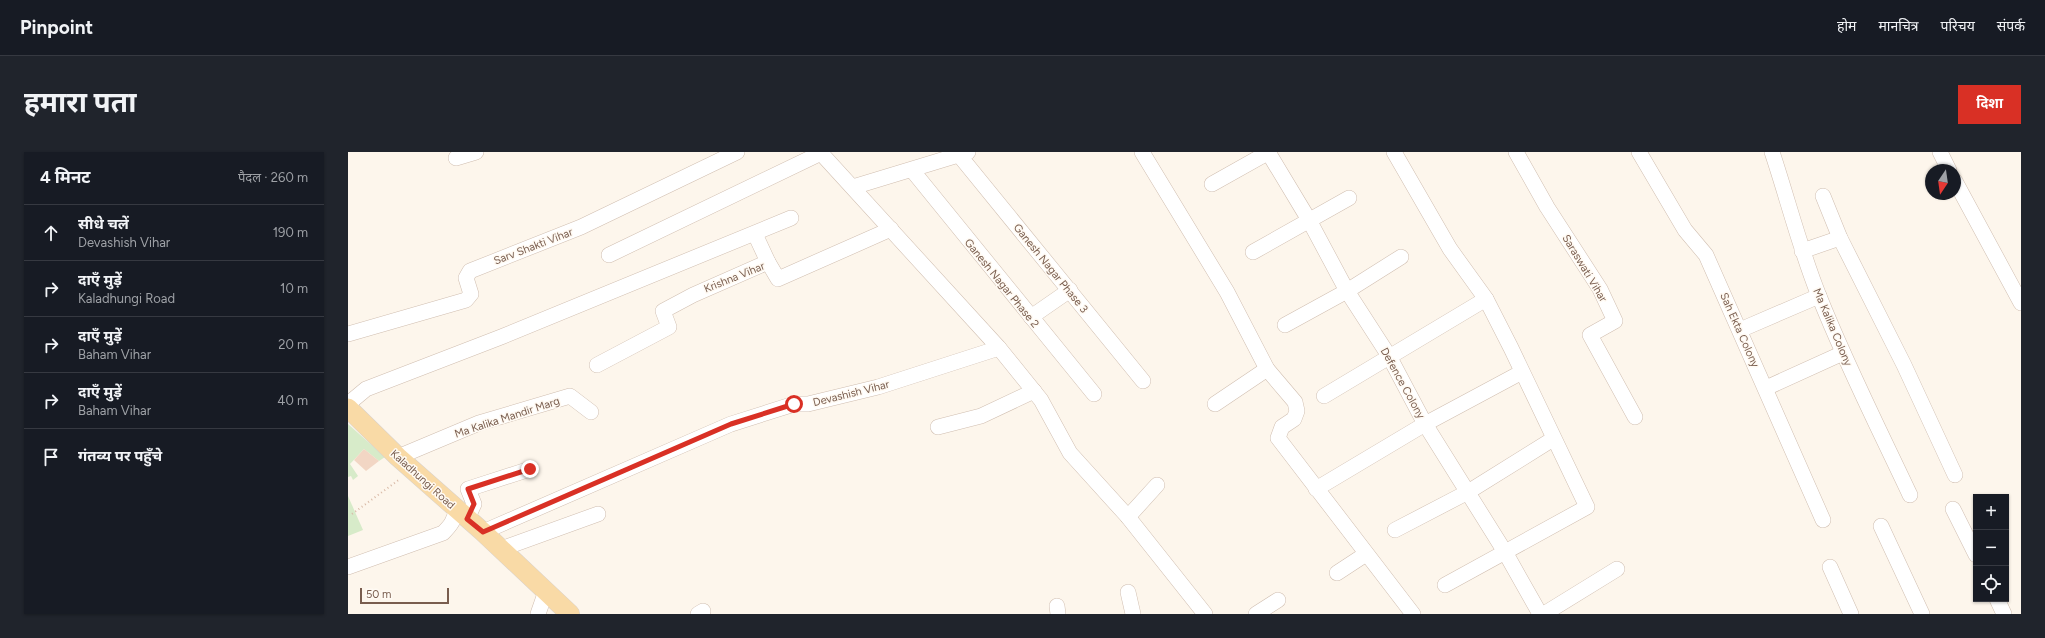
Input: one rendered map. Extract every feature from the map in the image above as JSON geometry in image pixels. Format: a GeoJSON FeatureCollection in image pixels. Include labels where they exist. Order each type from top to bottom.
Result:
{"type":"FeatureCollection","features":[{"type":"Feature","properties":{"kind":"main road","name":"Kaladhungi Road"},"geometry":{"type":"LineString","coordinates":[[348,408],[412,470],[483,532],[570,614]]}},
{"type":"Feature","properties":{"kind":"street"},"geometry":{"type":"LineString","coordinates":[[456,158],[476,152]]}},
{"type":"Feature","properties":{"kind":"street","name":"Sarv Shakti Vihar"},"geometry":{"type":"LineString","coordinates":[[348,334],[466,300],[471,294],[466,278],[470,271],[582,227],[737,152]]}},
{"type":"Feature","properties":{"kind":"street"},"geometry":{"type":"LineString","coordinates":[[1142,152],[1227,292],[1267,369],[1295,402],[1297,411],[1294,419],[1282,427],[1278,438],[1413,614]]}},
{"type":"Feature","properties":{"kind":"street"},"geometry":{"type":"LineString","coordinates":[[1212,184],[1268,152]]}},
{"type":"Feature","properties":{"kind":"street","name":"Defence Colony"},"geometry":{"type":"LineString","coordinates":[[1268,152],[1309,220],[1347,291],[1389,356],[1425,424],[1505,552],[1540,614]]}},
{"type":"Feature","properties":{"kind":"street"},"geometry":{"type":"LineString","coordinates":[[1394,152],[1450,249],[1486,299],[1586,507],[1446,585]]}},
{"type":"Feature","properties":{"kind":"street","name":"Saraswati Vihar"},"geometry":{"type":"LineString","coordinates":[[1516,152],[1547,207],[1600,289],[1615,321],[1590,336],[1635,417]]}},
{"type":"Feature","properties":{"kind":"street","name":"Sah Ekta Colony"},"geometry":{"type":"LineString","coordinates":[[1639,152],[1685,230],[1706,255],[1823,520]]}},
{"type":"Feature","properties":{"kind":"street","name":"Ma Kalika Colony"},"geometry":{"type":"LineString","coordinates":[[1772,152],[1802,251],[1819,296],[1910,495]]}},
{"type":"Feature","properties":{"kind":"street"},"geometry":{"type":"LineString","coordinates":[[1940,152],[1946,164]]}},
{"type":"Feature","properties":{"kind":"street"},"geometry":{"type":"LineString","coordinates":[[609,255],[820,153],[853,187],[999,348],[1041,400],[1070,452],[1128,517],[1205,614]]}},
{"type":"Feature","properties":{"kind":"street"},"geometry":{"type":"LineString","coordinates":[[853,187],[964,154]]}},
{"type":"Feature","properties":{"kind":"street","name":"Ganesh Nagar Phase 3"},"geometry":{"type":"LineString","coordinates":[[964,154],[1070,290],[1143,380]]}},
{"type":"Feature","properties":{"kind":"street","name":"Ganesh Nagar Phase 2"},"geometry":{"type":"LineString","coordinates":[[912,170],[1094,394]]}},
{"type":"Feature","properties":{"kind":"street"},"geometry":{"type":"LineString","coordinates":[[1961,192],[2021,303]]}},
{"type":"Feature","properties":{"kind":"street"},"geometry":{"type":"LineString","coordinates":[[1823,196],[1840,238],[1904,365],[1955,475]]}},
{"type":"Feature","properties":{"kind":"street"},"geometry":{"type":"LineString","coordinates":[[1252,252],[1349,198]]}},
{"type":"Feature","properties":{"kind":"street"},"geometry":{"type":"LineString","coordinates":[[348,404],[366,389],[501,337],[791,218]]}},
{"type":"Feature","properties":{"kind":"street","name":"Krishna Vihar"},"geometry":{"type":"LineString","coordinates":[[597,365],[669,327],[662,311],[693,295],[768,262],[778,279],[891,229]]}},
{"type":"Feature","properties":{"kind":"street"},"geometry":{"type":"LineString","coordinates":[[755,234],[768,262]]}},
{"type":"Feature","properties":{"kind":"street"},"geometry":{"type":"LineString","coordinates":[[1802,251],[1840,238]]}},
{"type":"Feature","properties":{"kind":"street"},"geometry":{"type":"LineString","coordinates":[[1285,325],[1347,291],[1401,257]]}},
{"type":"Feature","properties":{"kind":"street"},"geometry":{"type":"LineString","coordinates":[[1031,317],[1070,290]]}},
{"type":"Feature","properties":{"kind":"street"},"geometry":{"type":"LineString","coordinates":[[1740,330],[1819,296]]}},
{"type":"Feature","properties":{"kind":"street"},"geometry":{"type":"LineString","coordinates":[[1324,396],[1486,299]]}},
{"type":"Feature","properties":{"kind":"street","name":"Devashish Vihar"},"geometry":{"type":"LineString","coordinates":[[483,532],[731,424],[794,404],[808,404],[878,387],[999,348]]}},
{"type":"Feature","properties":{"kind":"street"},"geometry":{"type":"LineString","coordinates":[[1766,388],[1844,353]]}},
{"type":"Feature","properties":{"kind":"street"},"geometry":{"type":"LineString","coordinates":[[1215,404],[1267,369]]}},
{"type":"Feature","properties":{"kind":"street"},"geometry":{"type":"LineString","coordinates":[[1316,489],[1425,424],[1522,372]]}},
{"type":"Feature","properties":{"kind":"street"},"geometry":{"type":"LineString","coordinates":[[938,427],[981,416],[1034,391]]}},
{"type":"Feature","properties":{"kind":"street","name":"Ma Kalika Mandir Marg"},"geometry":{"type":"LineString","coordinates":[[398,457],[479,423],[570,396],[591,412]]}},
{"type":"Feature","properties":{"kind":"street"},"geometry":{"type":"LineString","coordinates":[[1396,530],[1468,492],[1554,439]]}},
{"type":"Feature","properties":{"kind":"street"},"geometry":{"type":"LineString","coordinates":[[348,566],[443,534],[455,517],[474,504],[468,489],[530,469]]}},
{"type":"Feature","properties":{"kind":"street"},"geometry":{"type":"LineString","coordinates":[[1128,517],[1157,485]]}},
{"type":"Feature","properties":{"kind":"street"},"geometry":{"type":"LineString","coordinates":[[1952,509],[1973,549]]}},
{"type":"Feature","properties":{"kind":"street"},"geometry":{"type":"LineString","coordinates":[[501,549],[598,514]]}},
{"type":"Feature","properties":{"kind":"street"},"geometry":{"type":"LineString","coordinates":[[1881,526],[1922,614]]}},
{"type":"Feature","properties":{"kind":"street"},"geometry":{"type":"LineString","coordinates":[[1337,573],[1366,554]]}},
{"type":"Feature","properties":{"kind":"street"},"geometry":{"type":"LineString","coordinates":[[1830,567],[1851,614]]}},
{"type":"Feature","properties":{"kind":"street"},"geometry":{"type":"LineString","coordinates":[[1544,614],[1617,569]]}},
{"type":"Feature","properties":{"kind":"street"},"geometry":{"type":"LineString","coordinates":[[538,614],[546,591]]}},
{"type":"Feature","properties":{"kind":"street"},"geometry":{"type":"LineString","coordinates":[[1128,592],[1133,614]]}},
{"type":"Feature","properties":{"kind":"street"},"geometry":{"type":"LineString","coordinates":[[1256,614],[1278,600]]}},
{"type":"Feature","properties":{"kind":"street"},"geometry":{"type":"LineString","coordinates":[[1999,602],[2004,614]]}},
{"type":"Feature","properties":{"kind":"path"},"geometry":{"type":"LineString","coordinates":[[352,514],[412,470]]}},
{"type":"Feature","properties":{"kind":"green space"},"geometry":{"type":"Polygon","coordinates":[[[348,424],[385,457],[379,461],[364,449],[350,464],[358,476],[353,480],[351,476],[348,477],[348,424]]]}},
{"type":"Feature","properties":{"kind":"green space"},"geometry":{"type":"Polygon","coordinates":[[[348,496],[363,530],[348,536],[348,496]]]}},
{"type":"Feature","properties":{"kind":"building"},"geometry":{"type":"Polygon","coordinates":[[[364,449],[379,461],[366,471],[354,460],[364,449]]]}},
{"type":"Feature","properties":{"kind":"route"},"geometry":{"type":"LineString","coordinates":[[530,469],[468,489],[474,504],[467,519],[483,532],[731,424],[794,404]]}}]}
